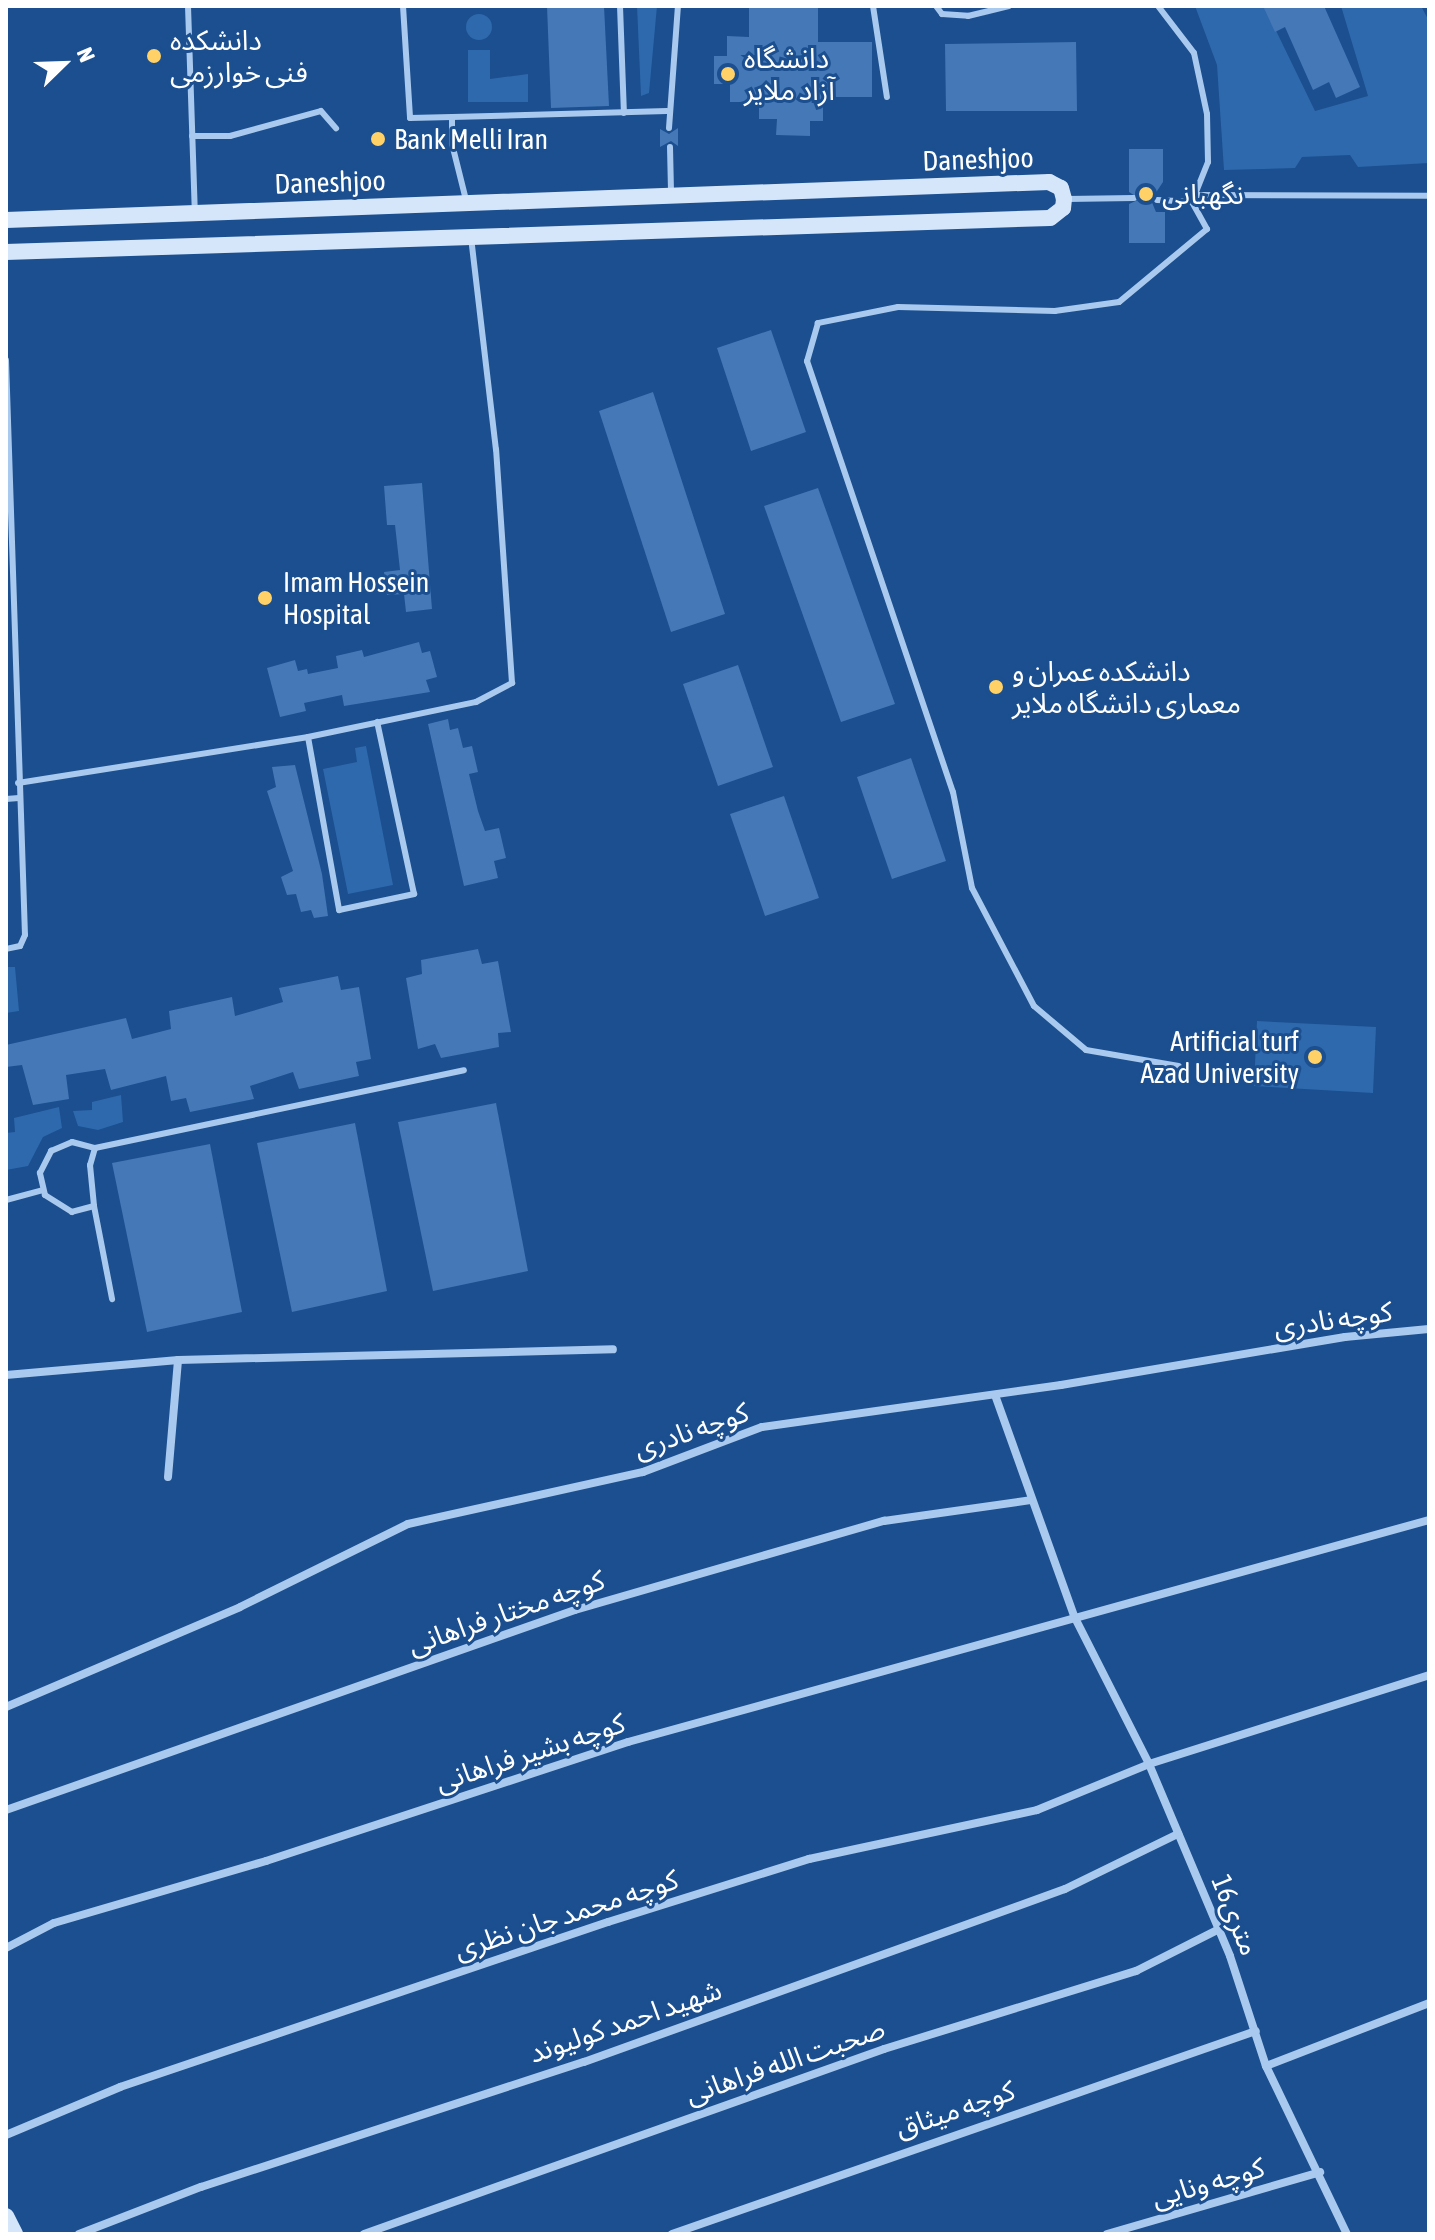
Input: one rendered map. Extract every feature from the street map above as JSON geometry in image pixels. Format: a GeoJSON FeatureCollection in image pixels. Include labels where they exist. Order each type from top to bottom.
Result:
{"type":"FeatureCollection","features":[{"type":"Feature","properties":{"kind":"main road","name":"Daneshjoo"},"geometry":{"type":"LineString","coordinates":[[6,220],[1049,182],[1061,188],[1064,199],[1063,208],[1050,218],[6,252]]}},
{"type":"Feature","properties":{"kind":"main road"},"geometry":{"type":"LineString","coordinates":[[6,2216],[15,2234]]}},
{"type":"Feature","properties":{"kind":"street","name":"کوچه نادری"},"geometry":{"type":"LineString","coordinates":[[6,1707],[240,1607],[408,1524],[643,1472],[762,1427],[995,1395],[1345,1337],[1429,1329]]}},
{"type":"Feature","properties":{"kind":"street"},"geometry":{"type":"LineString","coordinates":[[6,1375],[178,1360],[613,1349]]}},
{"type":"Feature","properties":{"kind":"street"},"geometry":{"type":"LineString","coordinates":[[168,1477],[178,1360]]}},
{"type":"Feature","properties":{"kind":"street","name":"16متری"},"geometry":{"type":"LineString","coordinates":[[995,1395],[1074,1616],[1149,1764],[1219,1929],[1266,2066],[1320,2172],[1347,2234]]}},
{"type":"Feature","properties":{"kind":"street","name":"کوچه مختار فراهانی"},"geometry":{"type":"LineString","coordinates":[[6,1810],[589,1606],[884,1521],[1031,1500]]}},
{"type":"Feature","properties":{"kind":"street","name":"کوچه بشیر فراهانی"},"geometry":{"type":"LineString","coordinates":[[6,1948],[54,1923],[266,1861],[628,1742],[1429,1520]]}},
{"type":"Feature","properties":{"kind":"street","name":"کوچه محمد جان نظری"},"geometry":{"type":"LineString","coordinates":[[6,2135],[161,2072],[608,1922],[809,1859],[1037,1810],[1149,1764],[1429,1675]]}},
{"type":"Feature","properties":{"kind":"street","name":"شهید احمد کولیوند"},"geometry":{"type":"LineString","coordinates":[[79,2234],[201,2187],[584,2062],[1065,1889],[1178,1834]]}},
{"type":"Feature","properties":{"kind":"street","name":"صحبت الله فراهانی"},"geometry":{"type":"LineString","coordinates":[[364,2234],[898,2044],[1136,1971],[1219,1929]]}},
{"type":"Feature","properties":{"kind":"street"},"geometry":{"type":"LineString","coordinates":[[1266,2066],[1429,2003]]}},
{"type":"Feature","properties":{"kind":"street","name":"کوچه میثاق"},"geometry":{"type":"LineString","coordinates":[[672,2234],[1256,2031]]}},
{"type":"Feature","properties":{"kind":"street","name":"کوچه ونایی"},"geometry":{"type":"LineString","coordinates":[[1107,2234],[1320,2172]]}},
{"type":"Feature","properties":{"kind":"lane"},"geometry":{"type":"LineString","coordinates":[[188,6],[195,213]]}},
{"type":"Feature","properties":{"kind":"lane"},"geometry":{"type":"LineString","coordinates":[[403,6],[410,118],[667,111]]}},
{"type":"Feature","properties":{"kind":"lane"},"geometry":{"type":"LineString","coordinates":[[620,6],[624,113]]}},
{"type":"Feature","properties":{"kind":"lane"},"geometry":{"type":"LineString","coordinates":[[669,128],[667,111],[678,6]]}},
{"type":"Feature","properties":{"kind":"lane"},"geometry":{"type":"LineString","coordinates":[[873,6],[887,97]]}},
{"type":"Feature","properties":{"kind":"lane"},"geometry":{"type":"LineString","coordinates":[[936,6],[942,14],[968,16],[1009,6]]}},
{"type":"Feature","properties":{"kind":"lane"},"geometry":{"type":"LineString","coordinates":[[1158,6],[1194,53],[1207,114],[1208,162],[1194,199],[1207,229],[1119,302],[1055,311],[898,307],[818,323],[807,361],[953,792],[972,888],[1034,1006],[1086,1050],[1179,1066]]}},
{"type":"Feature","properties":{"kind":"lane"},"geometry":{"type":"LineString","coordinates":[[192,136],[230,136],[321,111],[336,128]]}},
{"type":"Feature","properties":{"kind":"lane"},"geometry":{"type":"LineString","coordinates":[[452,117],[452,144],[467,203]]}},
{"type":"Feature","properties":{"kind":"lane"},"geometry":{"type":"LineString","coordinates":[[670,147],[672,196]]}},
{"type":"Feature","properties":{"kind":"lane"},"geometry":{"type":"LineString","coordinates":[[1157,200],[1429,196]]}},
{"type":"Feature","properties":{"kind":"lane"},"geometry":{"type":"LineString","coordinates":[[1064,199],[1134,198]]}},
{"type":"Feature","properties":{"kind":"lane"},"geometry":{"type":"LineString","coordinates":[[18,783],[308,737],[476,702],[512,683],[496,450],[471,237]]}},
{"type":"Feature","properties":{"kind":"lane"},"geometry":{"type":"LineString","coordinates":[[6,360],[25,935],[20,946],[6,949]]}},
{"type":"Feature","properties":{"kind":"lane"},"geometry":{"type":"LineString","coordinates":[[6,576],[12,584]]}},
{"type":"Feature","properties":{"kind":"lane"},"geometry":{"type":"LineString","coordinates":[[6,665],[14,659]]}},
{"type":"Feature","properties":{"kind":"lane"},"geometry":{"type":"LineString","coordinates":[[308,737],[339,910],[414,894],[377,722]]}},
{"type":"Feature","properties":{"kind":"lane"},"geometry":{"type":"LineString","coordinates":[[6,799],[19,798]]}},
{"type":"Feature","properties":{"kind":"lane"},"geometry":{"type":"LineString","coordinates":[[94,1206],[62,1209],[43,1190],[40,1173],[51,1151],[72,1142],[95,1148],[464,1070]]}},
{"type":"Feature","properties":{"kind":"lane"},"geometry":{"type":"LineString","coordinates":[[95,1148],[90,1165],[94,1206],[112,1299]]}},
{"type":"Feature","properties":{"kind":"lane"},"geometry":{"type":"LineString","coordinates":[[6,1200],[43,1190]]}},
{"type":"Feature","properties":{"kind":"shaded area"},"geometry":{"type":"Polygon","coordinates":[[[637,6],[657,6],[649,93],[641,96],[637,6]]]}},
{"type":"Feature","properties":{"kind":"shaded area"},"geometry":{"type":"Polygon","coordinates":[[[1195,6],[1264,6],[1315,111],[1368,96],[1341,6],[1421,6],[1429,21],[1429,163],[1358,167],[1350,155],[1302,157],[1295,168],[1224,170],[1217,65],[1195,6]]]}},
{"type":"Feature","properties":{"kind":"shaded area"},"geometry":{"type":"Polygon","coordinates":[[[479,14],[488,18],[492,27],[488,36],[479,40],[470,36],[466,27],[470,18],[479,14]]]}},
{"type":"Feature","properties":{"kind":"shaded area"},"geometry":{"type":"Polygon","coordinates":[[[468,50],[490,50],[490,79],[528,74],[528,102],[468,102],[468,50]]]}},
{"type":"Feature","properties":{"kind":"shaded area"},"geometry":{"type":"Polygon","coordinates":[[[366,746],[393,885],[348,894],[323,769],[357,762],[355,748],[366,746]]]}},
{"type":"Feature","properties":{"kind":"shaded area"},"geometry":{"type":"Polygon","coordinates":[[[6,967],[15,967],[19,1011],[6,1013],[6,967]]]}},
{"type":"Feature","properties":{"kind":"shaded area","name":"Artificial turf Azad University"},"geometry":{"type":"Polygon","coordinates":[[[1257,1021],[1376,1027],[1373,1093],[1254,1086],[1257,1021]]]}},
{"type":"Feature","properties":{"kind":"shaded area"},"geometry":{"type":"Polygon","coordinates":[[[121,1095],[123,1122],[98,1130],[78,1126],[73,1111],[92,1110],[92,1102],[121,1095]]]}},
{"type":"Feature","properties":{"kind":"shaded area"},"geometry":{"type":"Polygon","coordinates":[[[59,1107],[62,1128],[43,1137],[28,1166],[6,1170],[6,1133],[15,1132],[14,1118],[59,1107]]]}},
{"type":"Feature","properties":{"kind":"building"},"geometry":{"type":"Polygon","coordinates":[[[547,6],[604,6],[609,106],[551,108],[547,6]]]}},
{"type":"Feature","properties":{"kind":"building"},"geometry":{"type":"Polygon","coordinates":[[[749,6],[818,6],[818,42],[872,42],[872,97],[823,97],[823,121],[810,121],[810,136],[776,135],[777,119],[759,119],[759,102],[730,102],[730,84],[714,84],[714,56],[727,56],[727,36],[749,37],[749,6]]]}},
{"type":"Feature","properties":{"kind":"building"},"geometry":{"type":"Polygon","coordinates":[[[1263,6],[1324,6],[1360,87],[1336,98],[1329,82],[1313,90],[1285,27],[1275,32],[1263,6]]]}},
{"type":"Feature","properties":{"kind":"building"},"geometry":{"type":"Polygon","coordinates":[[[1076,42],[1077,111],[946,111],[945,44],[1076,42]]]}},
{"type":"Feature","properties":{"kind":"building"},"geometry":{"type":"Polygon","coordinates":[[[678,128],[678,146],[671,141],[660,147],[660,129],[669,134],[678,128]]]}},
{"type":"Feature","properties":{"kind":"building","name":"نگهبانی"},"geometry":{"type":"Polygon","coordinates":[[[1129,149],[1163,149],[1163,182],[1151,200],[1156,212],[1165,212],[1165,243],[1129,243],[1129,204],[1140,199],[1129,192],[1129,149]]]}},
{"type":"Feature","properties":{"kind":"building"},"geometry":{"type":"Polygon","coordinates":[[[771,330],[806,432],[751,451],[717,348],[771,330]]]}},
{"type":"Feature","properties":{"kind":"building"},"geometry":{"type":"Polygon","coordinates":[[[653,392],[725,614],[671,632],[599,411],[653,392]]]}},
{"type":"Feature","properties":{"kind":"building"},"geometry":{"type":"Polygon","coordinates":[[[422,483],[432,609],[406,612],[404,594],[387,595],[384,572],[400,570],[395,525],[387,525],[384,486],[422,483]]]}},
{"type":"Feature","properties":{"kind":"building"},"geometry":{"type":"Polygon","coordinates":[[[818,488],[895,704],[841,722],[764,506],[818,488]]]}},
{"type":"Feature","properties":{"kind":"building"},"geometry":{"type":"Polygon","coordinates":[[[419,642],[422,653],[430,651],[437,677],[426,680],[430,692],[344,706],[342,695],[304,703],[306,711],[280,717],[267,668],[295,660],[298,671],[307,669],[308,674],[338,668],[336,656],[362,650],[364,657],[419,642]]]}},
{"type":"Feature","properties":{"kind":"building"},"geometry":{"type":"Polygon","coordinates":[[[738,665],[773,767],[718,786],[683,684],[738,665]]]}},
{"type":"Feature","properties":{"kind":"building"},"geometry":{"type":"Polygon","coordinates":[[[448,719],[450,730],[458,728],[463,748],[472,746],[478,772],[469,774],[478,811],[485,831],[499,828],[506,858],[494,861],[498,878],[464,886],[428,724],[448,719]]]}},
{"type":"Feature","properties":{"kind":"building"},"geometry":{"type":"Polygon","coordinates":[[[911,758],[946,861],[892,879],[857,777],[911,758]]]}},
{"type":"Feature","properties":{"kind":"building"},"geometry":{"type":"Polygon","coordinates":[[[295,765],[322,874],[328,916],[314,918],[311,910],[301,912],[296,894],[287,895],[281,877],[293,871],[267,791],[276,787],[272,767],[295,765]]]}},
{"type":"Feature","properties":{"kind":"building"},"geometry":{"type":"Polygon","coordinates":[[[784,796],[819,898],[765,916],[730,814],[784,796]]]}},
{"type":"Feature","properties":{"kind":"building"},"geometry":{"type":"Polygon","coordinates":[[[478,949],[482,964],[498,961],[511,1032],[498,1033],[499,1047],[441,1058],[435,1044],[418,1049],[406,978],[422,974],[421,960],[478,949]]]}},
{"type":"Feature","properties":{"kind":"building"},"geometry":{"type":"Polygon","coordinates":[[[338,976],[341,990],[359,987],[371,1059],[356,1062],[359,1076],[299,1089],[293,1072],[250,1086],[254,1099],[190,1112],[186,1098],[171,1101],[166,1076],[111,1090],[105,1069],[66,1075],[69,1099],[33,1105],[22,1065],[6,1067],[6,1045],[126,1018],[132,1039],[171,1029],[169,1011],[232,997],[235,1016],[283,1002],[279,988],[338,976]]]}},
{"type":"Feature","properties":{"kind":"building"},"geometry":{"type":"Polygon","coordinates":[[[496,1103],[528,1271],[433,1291],[398,1122],[496,1103]]]}},
{"type":"Feature","properties":{"kind":"building"},"geometry":{"type":"Polygon","coordinates":[[[355,1123],[387,1291],[292,1312],[257,1143],[355,1123]]]}},
{"type":"Feature","properties":{"kind":"building"},"geometry":{"type":"Polygon","coordinates":[[[210,1144],[242,1312],[147,1332],[112,1163],[210,1144]]]}},
{"type":"Feature","properties":{"kind":"place","name":"دانشکده فنی خوارزمی"},"geometry":{"type":"Point","coordinates":[154,56]}},
{"type":"Feature","properties":{"kind":"place","name":"دانشگاه آزاد ملایر"},"geometry":{"type":"Point","coordinates":[728,74]}},
{"type":"Feature","properties":{"kind":"place","name":"Bank Melli Iran"},"geometry":{"type":"Point","coordinates":[378,139]}},
{"type":"Feature","properties":{"kind":"place","name":"نگهبانی"},"geometry":{"type":"Point","coordinates":[1146,194]}},
{"type":"Feature","properties":{"kind":"place","name":"Imam Hossein Hospital"},"geometry":{"type":"Point","coordinates":[265,598]}},
{"type":"Feature","properties":{"kind":"place","name":"دانشکده عمران و معماری دانشگاه ملایر"},"geometry":{"type":"Point","coordinates":[996,687]}},
{"type":"Feature","properties":{"kind":"place","name":"Artificial turf Azad University"},"geometry":{"type":"Point","coordinates":[1315,1057]}}]}
